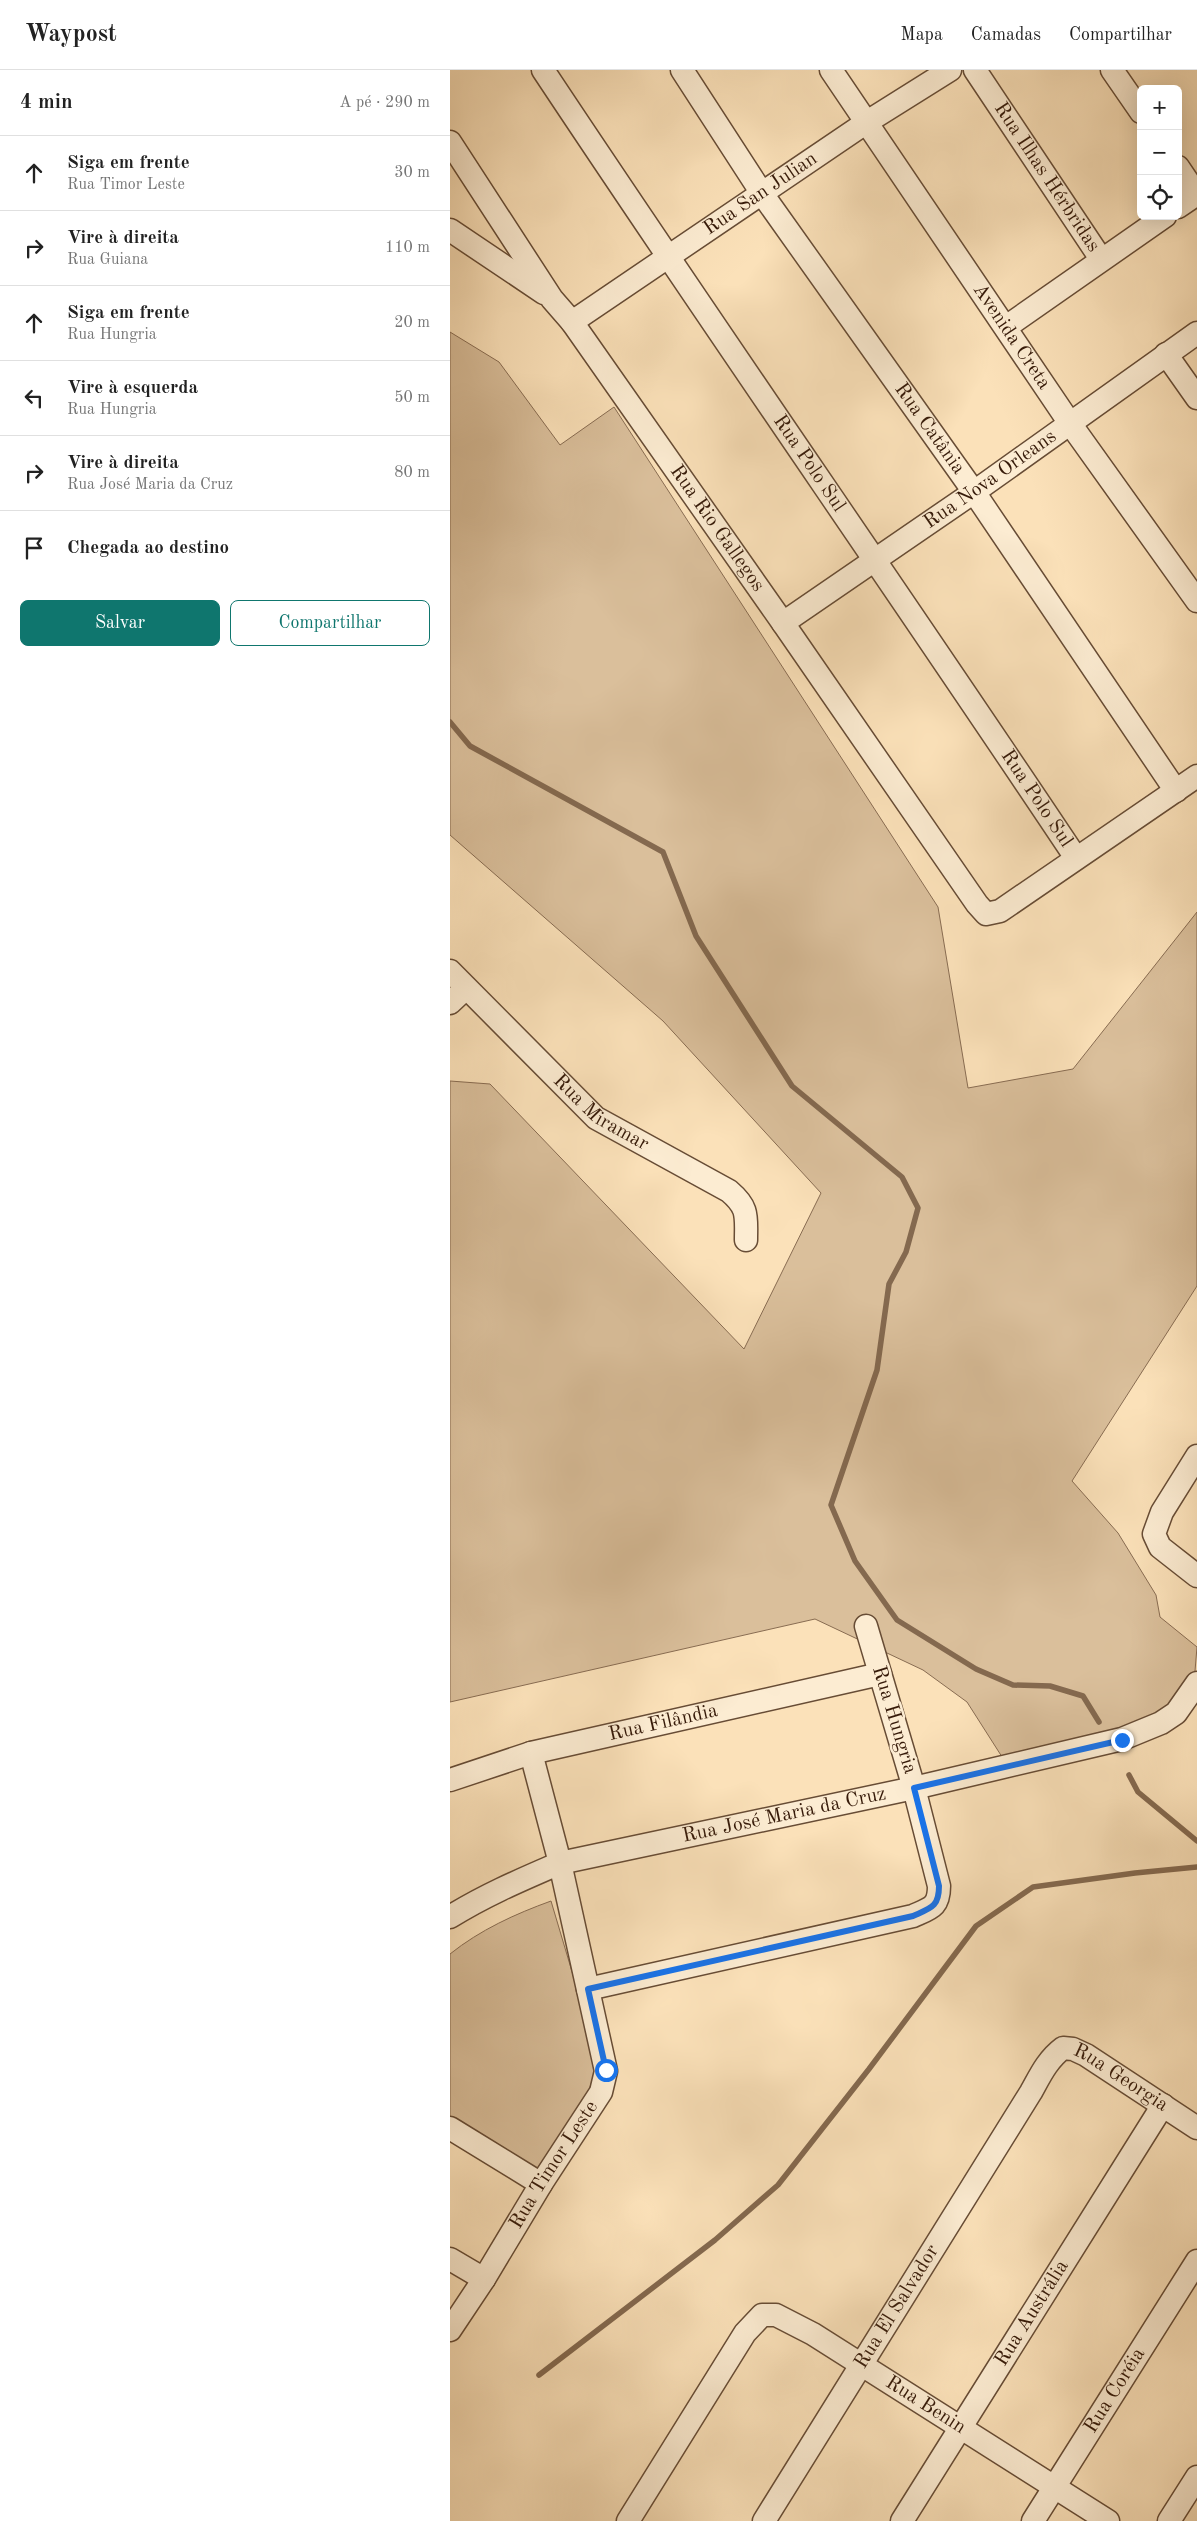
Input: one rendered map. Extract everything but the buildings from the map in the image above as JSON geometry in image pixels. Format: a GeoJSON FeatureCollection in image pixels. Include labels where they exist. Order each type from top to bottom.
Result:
{"type":"FeatureCollection","features":[{"type":"Feature","properties":{"kind":"street","name":"Rua Polo Sul"},"geometry":{"type":"LineString","coordinates":[[543,70],[668,258],[876,560],[1076,858]]}},
{"type":"Feature","properties":{"kind":"street","name":"Rua Catânia"},"geometry":{"type":"LineString","coordinates":[[682,70],[763,194],[974,492],[1176,791]]}},
{"type":"Feature","properties":{"kind":"street","name":"Avenida Creta"},"geometry":{"type":"LineString","coordinates":[[831,70],[1069,422],[1197,601]]}},
{"type":"Feature","properties":{"kind":"street","name":"Rua San Julian"},"geometry":{"type":"LineString","coordinates":[[572,322],[867,122],[950,70]]}},
{"type":"Feature","properties":{"kind":"street","name":"Rua Ilhas Hérbridas"},"geometry":{"type":"LineString","coordinates":[[975,70],[1101,260]]}},
{"type":"Feature","properties":{"kind":"street"},"geometry":{"type":"LineString","coordinates":[[1112,70],[1137,106]]}},
{"type":"Feature","properties":{"kind":"street","name":"Rua Rio Gallegos"},"geometry":{"type":"LineString","coordinates":[[450,142],[552,299],[572,322],[783,622],[977,904],[986,914],[1000,911],[1076,858]]}},
{"type":"Feature","properties":{"kind":"street"},"geometry":{"type":"LineString","coordinates":[[1182,174],[1197,195],[1182,204]]}},
{"type":"Feature","properties":{"kind":"street"},"geometry":{"type":"LineString","coordinates":[[1006,327],[1159,220]]}},
{"type":"Feature","properties":{"kind":"street"},"geometry":{"type":"LineString","coordinates":[[450,230],[552,299]]}},
{"type":"Feature","properties":{"kind":"street","name":"Rua Nova Orleans"},"geometry":{"type":"LineString","coordinates":[[783,622],[974,492],[1069,422],[1197,333]]}},
{"type":"Feature","properties":{"kind":"street"},"geometry":{"type":"LineString","coordinates":[[1166,354],[1197,398]]}},
{"type":"Feature","properties":{"kind":"street"},"geometry":{"type":"LineString","coordinates":[[1076,858],[1197,776]]}},
{"type":"Feature","properties":{"kind":"street","name":"Rua Miramar"},"geometry":{"type":"LineString","coordinates":[[450,971],[458,995],[596,1118],[729,1191],[741,1201],[746,1213],[746,1240]]}},
{"type":"Feature","properties":{"kind":"street"},"geometry":{"type":"LineString","coordinates":[[1197,1456],[1162,1512],[1154,1534],[1160,1548],[1197,1576]]}},
{"type":"Feature","properties":{"kind":"street","name":"Rua Hungria"},"geometry":{"type":"LineString","coordinates":[[588,1989],[882,1921],[913,1916],[935,1905],[939,1898],[939,1886],[914,1788],[866,1626]]}},
{"type":"Feature","properties":{"kind":"street","name":"Rua Filândia"},"geometry":{"type":"LineString","coordinates":[[450,1780],[531,1753],[880,1674]]}},
{"type":"Feature","properties":{"kind":"street","name":"Rua José Maria da Cruz"},"geometry":{"type":"LineString","coordinates":[[450,1917],[502,1888],[560,1864],[914,1788],[1081,1750],[1142,1733],[1161,1724],[1176,1713],[1197,1683]]}},
{"type":"Feature","properties":{"kind":"street","name":"Rua Timor Leste"},"geometry":{"type":"LineString","coordinates":[[450,2330],[601,2092],[606,2070],[560,1864],[531,1753]]}},
{"type":"Feature","properties":{"kind":"street","name":"Rua Georgia"},"geometry":{"type":"LineString","coordinates":[[1031,2092],[1045,2066],[1055,2054],[1062,2048],[1073,2049],[1197,2128]]}},
{"type":"Feature","properties":{"kind":"street","name":"Rua El Salvador"},"geometry":{"type":"LineString","coordinates":[[764,2521],[1031,2092]]}},
{"type":"Feature","properties":{"kind":"street","name":"Rua Austrália"},"geometry":{"type":"LineString","coordinates":[[902,2521],[1163,2105]]}},
{"type":"Feature","properties":{"kind":"street"},"geometry":{"type":"LineString","coordinates":[[450,2128],[541,2184]]}},
{"type":"Feature","properties":{"kind":"street"},"geometry":{"type":"LineString","coordinates":[[450,2259],[484,2279]]}},
{"type":"Feature","properties":{"kind":"street","name":"Rua Coréia"},"geometry":{"type":"LineString","coordinates":[[1033,2521],[1197,2261]]}},
{"type":"Feature","properties":{"kind":"street","name":"Rua Benin"},"geometry":{"type":"LineString","coordinates":[[628,2521],[745,2333],[762,2315],[776,2315],[793,2322],[1108,2521]]}},
{"type":"Feature","properties":{"kind":"street"},"geometry":{"type":"LineString","coordinates":[[1169,2521],[1197,2476]]}},
{"type":"Feature","properties":{"kind":"shaded area"},"geometry":{"type":"Polygon","coordinates":[[[450,332],[499,362],[560,445],[614,407],[938,907],[968,1088],[1073,1069],[1197,912],[1197,1286],[1072,1481],[1118,1533],[1156,1595],[1160,1617],[1197,1647],[1195,1671],[1174,1702],[1155,1718],[1117,1733],[1004,1760],[967,1702],[923,1670],[815,1619],[450,1702],[450,1081],[490,1084],[744,1349],[821,1193],[663,1021],[450,835],[450,332]]]}},
{"type":"Feature","properties":{"kind":"shaded area"},"geometry":{"type":"Polygon","coordinates":[[[551,1901],[573,1975],[595,2072],[589,2090],[537,2171],[450,2117],[450,1954],[473,1937],[498,1923],[551,1901]]]}},
{"type":"Feature","properties":{"kind":"waterway"},"geometry":{"type":"LineString","coordinates":[[450,722],[470,746],[663,852],[696,936],[792,1086],[902,1177],[918,1208],[906,1252],[889,1284],[877,1370],[831,1505],[855,1561],[897,1620],[976,1669],[1013,1685],[1050,1686],[1083,1696],[1099,1722]]}},
{"type":"Feature","properties":{"kind":"waterway"},"geometry":{"type":"LineString","coordinates":[[1129,1775],[1138,1792],[1197,1841]]}},
{"type":"Feature","properties":{"kind":"waterway"},"geometry":{"type":"LineString","coordinates":[[539,2375],[715,2240],[778,2185],[869,2069],[976,1926],[1033,1887],[1135,1873],[1197,1867]]}},
{"type":"Feature","properties":{"kind":"route"},"geometry":{"type":"LineString","coordinates":[[606,2070],[588,1989],[882,1921],[913,1916],[927,1910],[935,1905],[939,1898],[939,1886],[914,1788],[1122,1740]]}}]}
